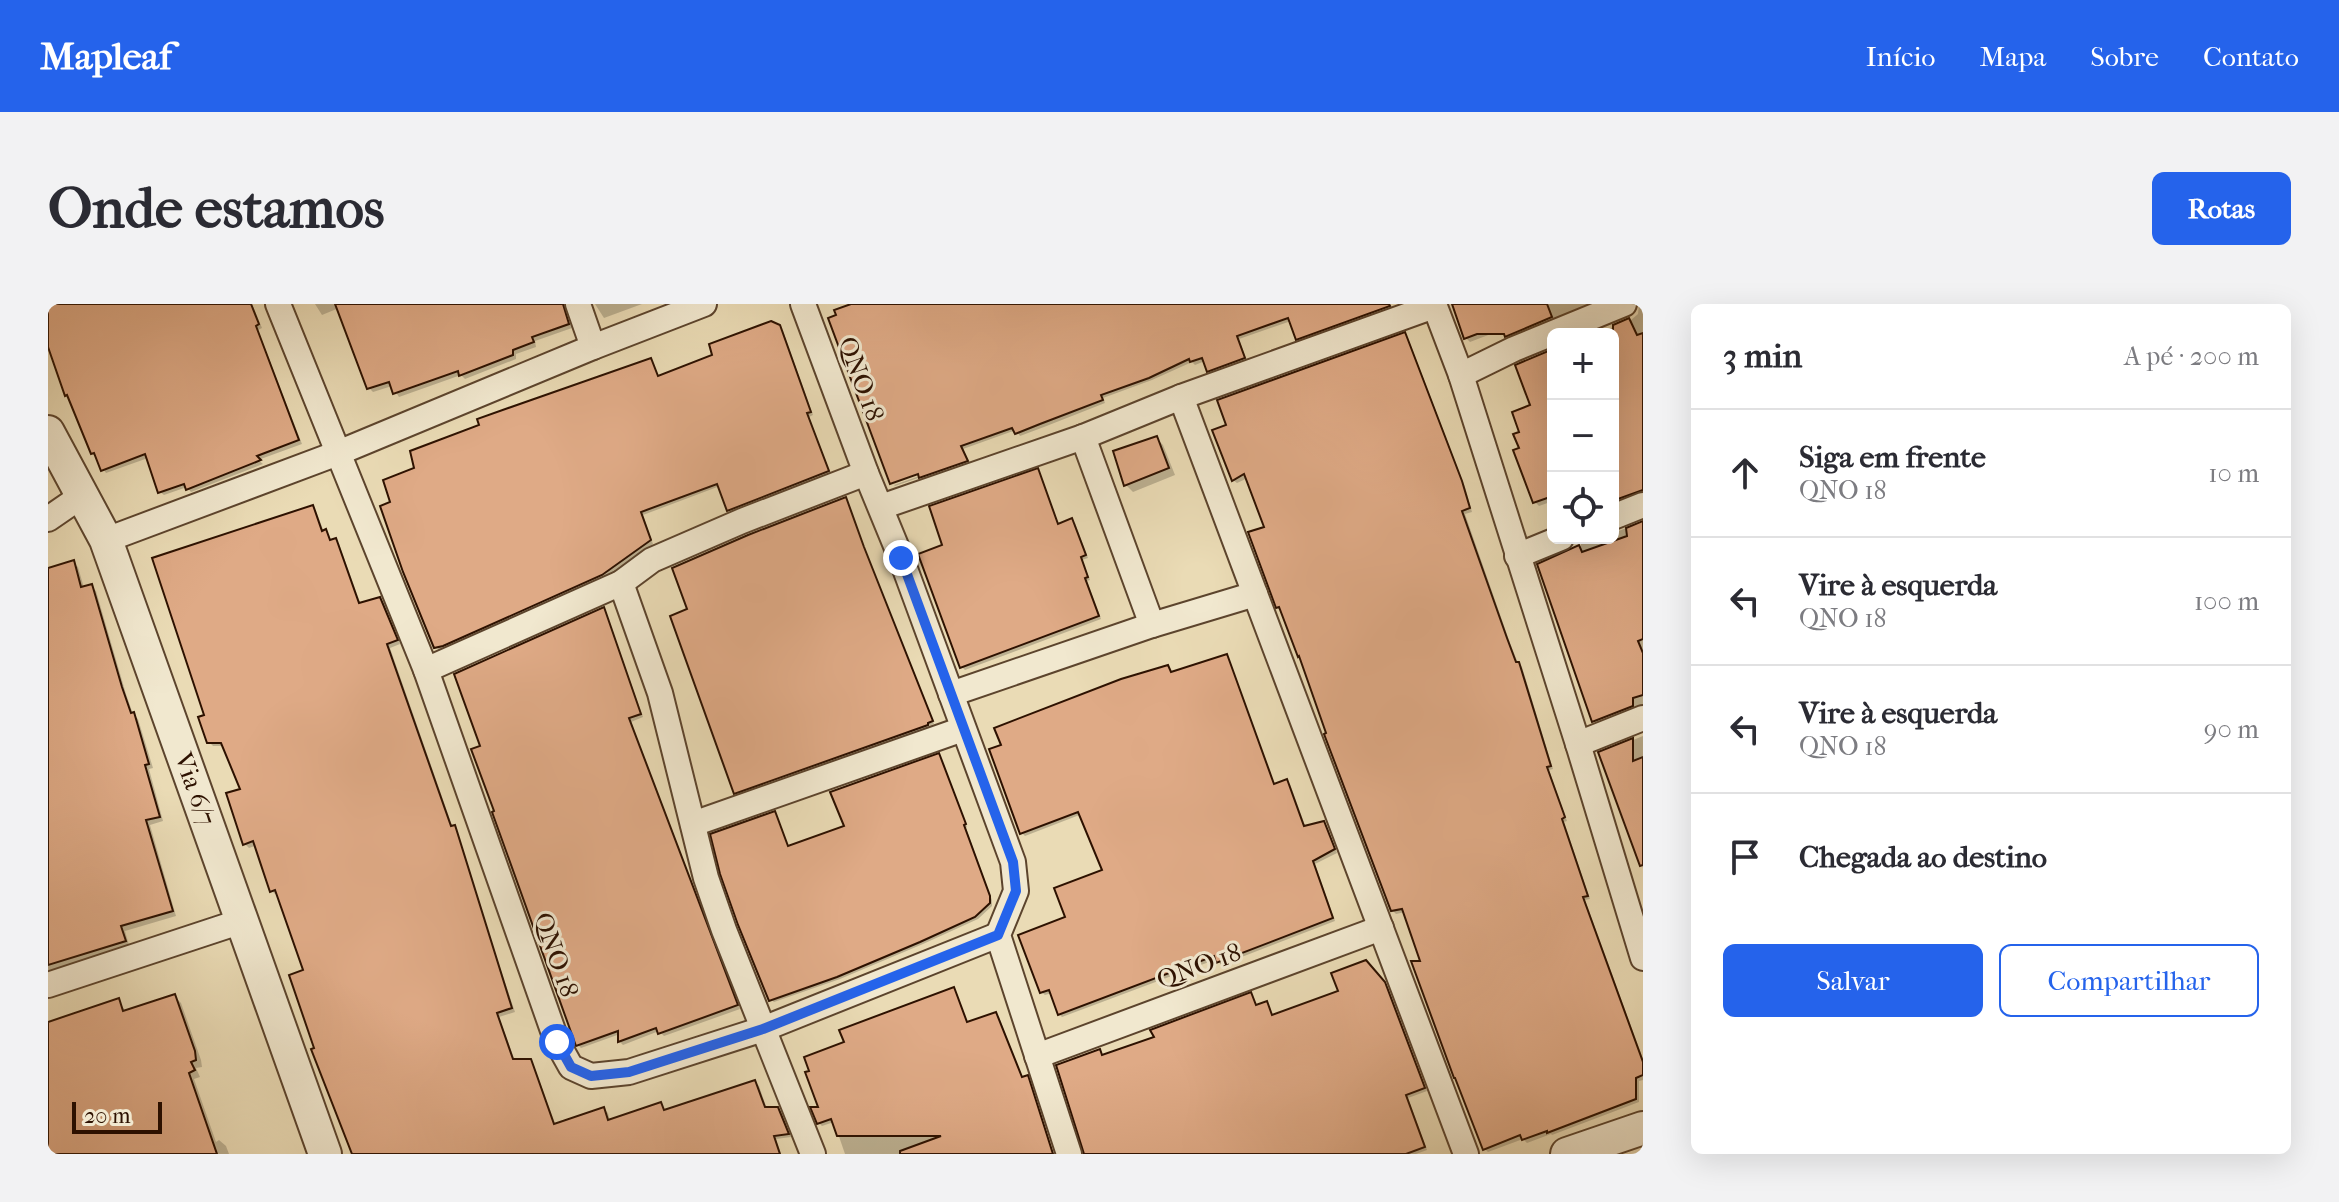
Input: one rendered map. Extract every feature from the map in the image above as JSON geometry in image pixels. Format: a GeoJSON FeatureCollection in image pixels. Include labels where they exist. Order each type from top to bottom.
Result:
{"type":"FeatureCollection","features":[{"type":"Feature","properties":{"kind":"street","name":"QNO 18"},"geometry":{"type":"LineString","coordinates":[[278,304],[426,670],[557,1042],[571,1067],[591,1076],[629,1072],[763,1029],[998,935],[1016,891],[1013,862],[803,304]]}},
{"type":"Feature","properties":{"kind":"street"},"geometry":{"type":"LineString","coordinates":[[578,304],[593,347]]}},
{"type":"Feature","properties":{"kind":"street"},"geometry":{"type":"LineString","coordinates":[[106,540],[338,453],[704,304]]}},
{"type":"Feature","properties":{"kind":"street"},"geometry":{"type":"LineString","coordinates":[[1461,375],[1514,349],[1624,304]]}},
{"type":"Feature","properties":{"kind":"street"},"geometry":{"type":"LineString","coordinates":[[881,507],[1083,437],[1181,397],[1434,305],[1461,375],[1641,944]]}},
{"type":"Feature","properties":{"kind":"street"},"geometry":{"type":"LineString","coordinates":[[1181,397],[1466,1154]]}},
{"type":"Feature","properties":{"kind":"street","name":"Via 6/7"},"geometry":{"type":"LineString","coordinates":[[48,432],[106,540],[325,1154]]}},
{"type":"Feature","properties":{"kind":"street"},"geometry":{"type":"LineString","coordinates":[[1083,437],[1152,625]]}},
{"type":"Feature","properties":{"kind":"street"},"geometry":{"type":"LineString","coordinates":[[426,670],[621,583],[652,560],[866,473]]}},
{"type":"Feature","properties":{"kind":"street"},"geometry":{"type":"LineString","coordinates":[[48,519],[83,495]]}},
{"type":"Feature","properties":{"kind":"street"},"geometry":{"type":"LineString","coordinates":[[1619,515],[1643,505]]}},
{"type":"Feature","properties":{"kind":"street"},"geometry":{"type":"LineString","coordinates":[[1517,556],[1547,544]]}},
{"type":"Feature","properties":{"kind":"street"},"geometry":{"type":"LineString","coordinates":[[621,583],[660,693],[706,878],[813,1154]]}},
{"type":"Feature","properties":{"kind":"street"},"geometry":{"type":"LineString","coordinates":[[951,694],[1152,625],[1255,594]]}},
{"type":"Feature","properties":{"kind":"street"},"geometry":{"type":"LineString","coordinates":[[1578,744],[1643,718]]}},
{"type":"Feature","properties":{"kind":"street"},"geometry":{"type":"LineString","coordinates":[[693,824],[963,729]]}},
{"type":"Feature","properties":{"kind":"street"},"geometry":{"type":"LineString","coordinates":[[48,985],[242,921]]}},
{"type":"Feature","properties":{"kind":"street","name":"QNO 18"},"geometry":{"type":"LineString","coordinates":[[1037,1056],[1381,928]]}},
{"type":"Feature","properties":{"kind":"street"},"geometry":{"type":"LineString","coordinates":[[998,935],[1069,1154]]}},
{"type":"Feature","properties":{"kind":"street"},"geometry":{"type":"LineString","coordinates":[[1567,1154],[1643,1128]]}},
{"type":"Feature","properties":{"kind":"building"},"geometry":{"type":"Polygon","coordinates":[[[48,304],[251,304],[259,324],[256,326],[299,440],[257,456],[261,460],[186,490],[184,484],[158,493],[145,454],[101,471],[65,396],[48,347],[48,304]]]}},
{"type":"Feature","properties":{"kind":"building"},"geometry":{"type":"Polygon","coordinates":[[[335,304],[563,304],[569,324],[532,337],[534,342],[513,350],[513,355],[459,376],[458,371],[393,394],[389,382],[367,389],[335,304]]]}},
{"type":"Feature","properties":{"kind":"building"},"geometry":{"type":"Polygon","coordinates":[[[851,304],[1390,306],[1296,340],[1288,318],[1237,336],[1245,358],[1207,372],[1202,358],[1190,362],[1189,359],[1149,378],[1101,395],[1103,400],[1015,434],[1012,428],[961,446],[968,461],[919,478],[918,474],[890,484],[828,318],[836,315],[834,310],[851,304]]]}},
{"type":"Feature","properties":{"kind":"building"},"geometry":{"type":"Polygon","coordinates":[[[1452,304],[1547,304],[1552,317],[1505,337],[1504,334],[1477,334],[1464,339],[1452,304]]]}},
{"type":"Feature","properties":{"kind":"building"},"geometry":{"type":"Polygon","coordinates":[[[1629,318],[1637,335],[1643,333],[1643,490],[1619,499],[1619,328],[1613,328],[1613,325],[1629,318]]]}},
{"type":"Feature","properties":{"kind":"building"},"geometry":{"type":"Polygon","coordinates":[[[771,321],[780,325],[811,412],[807,413],[829,471],[727,511],[717,484],[641,512],[651,540],[602,575],[434,648],[380,506],[390,502],[383,480],[414,468],[410,451],[479,425],[477,419],[651,358],[658,376],[712,355],[709,344],[771,321]]]}},
{"type":"Feature","properties":{"kind":"building"},"geometry":{"type":"Polygon","coordinates":[[[1405,332],[1462,481],[1470,508],[1462,511],[1516,662],[1519,662],[1551,766],[1547,767],[1565,817],[1562,819],[1588,896],[1583,897],[1643,1062],[1643,1075],[1636,1078],[1636,1099],[1547,1133],[1522,1140],[1520,1135],[1483,1150],[1411,961],[1420,961],[1402,909],[1391,911],[1324,734],[1299,656],[1279,607],[1276,608],[1248,532],[1264,527],[1244,474],[1232,481],[1212,430],[1226,425],[1217,400],[1405,332]]]}},
{"type":"Feature","properties":{"kind":"building"},"geometry":{"type":"Polygon","coordinates":[[[1547,352],[1547,498],[1533,503],[1513,450],[1519,448],[1513,434],[1519,432],[1512,412],[1530,405],[1515,365],[1547,352]]]}},
{"type":"Feature","properties":{"kind":"building"},"geometry":{"type":"Polygon","coordinates":[[[1157,436],[1169,468],[1124,486],[1113,451],[1157,436]]]}},
{"type":"Feature","properties":{"kind":"building"},"geometry":{"type":"Polygon","coordinates":[[[1038,468],[1058,524],[1072,518],[1086,555],[1081,557],[1088,577],[1085,578],[1099,616],[960,668],[918,554],[942,545],[929,506],[1038,468]]]}},
{"type":"Feature","properties":{"kind":"building"},"geometry":{"type":"Polygon","coordinates":[[[846,497],[933,721],[734,794],[670,616],[687,609],[672,568],[846,497]]]}},
{"type":"Feature","properties":{"kind":"building"},"geometry":{"type":"Polygon","coordinates":[[[313,505],[322,531],[326,529],[330,540],[336,538],[359,603],[380,597],[398,640],[387,644],[451,826],[455,825],[512,1008],[497,1013],[513,1059],[531,1059],[554,1124],[604,1107],[608,1120],[661,1102],[664,1110],[755,1080],[765,1107],[778,1107],[789,1134],[774,1136],[780,1154],[352,1154],[311,1049],[314,1048],[289,975],[303,970],[275,890],[270,892],[253,841],[243,845],[226,793],[240,789],[221,743],[207,743],[198,717],[204,715],[152,558],[313,505]]]}},
{"type":"Feature","properties":{"kind":"building"},"geometry":{"type":"Polygon","coordinates":[[[1643,521],[1643,639],[1638,641],[1643,653],[1643,695],[1633,698],[1633,706],[1592,722],[1537,564],[1579,545],[1582,552],[1604,544],[1619,544],[1619,539],[1627,536],[1626,528],[1643,521]]]}},
{"type":"Feature","properties":{"kind":"building"},"geometry":{"type":"Polygon","coordinates":[[[74,560],[81,587],[92,584],[122,687],[131,713],[134,712],[149,764],[145,765],[160,817],[146,820],[173,911],[121,926],[126,941],[48,965],[48,568],[74,560]]]}},
{"type":"Feature","properties":{"kind":"building"},"geometry":{"type":"Polygon","coordinates":[[[604,607],[641,714],[629,718],[738,1005],[658,1034],[656,1028],[618,1042],[618,1031],[576,1046],[471,749],[480,746],[454,674],[604,607]]]}},
{"type":"Feature","properties":{"kind":"building"},"geometry":{"type":"Polygon","coordinates":[[[1227,654],[1274,784],[1287,779],[1304,826],[1324,821],[1335,849],[1313,861],[1333,918],[1216,963],[1214,956],[1058,1015],[1049,990],[1040,993],[1018,935],[1065,917],[1054,888],[1102,870],[1078,812],[1020,834],[989,749],[1001,745],[994,728],[1121,679],[1168,665],[1171,672],[1227,654]]]}},
{"type":"Feature","properties":{"kind":"building"},"geometry":{"type":"Polygon","coordinates":[[[1633,738],[1633,761],[1643,757],[1643,865],[1640,866],[1598,752],[1633,738]]]}},
{"type":"Feature","properties":{"kind":"building"},"geometry":{"type":"Polygon","coordinates":[[[939,753],[966,824],[990,903],[975,917],[920,942],[769,1001],[738,925],[710,834],[775,811],[788,846],[844,826],[830,792],[939,753]]]}},
{"type":"Feature","properties":{"kind":"building"},"geometry":{"type":"Polygon","coordinates":[[[1366,960],[1385,982],[1425,1088],[1406,1095],[1425,1147],[1406,1154],[1084,1154],[1056,1065],[1100,1049],[1102,1055],[1154,1037],[1150,1030],[1251,992],[1256,1005],[1267,1001],[1272,1015],[1338,991],[1331,973],[1366,960]]]}},
{"type":"Feature","properties":{"kind":"building"},"geometry":{"type":"Polygon","coordinates":[[[954,987],[967,1022],[996,1012],[1022,1077],[1028,1075],[1053,1154],[900,1154],[900,1151],[941,1136],[837,1136],[831,1119],[817,1124],[810,1107],[818,1107],[805,1072],[809,1071],[804,1057],[844,1042],[839,1030],[954,987]]]}},
{"type":"Feature","properties":{"kind":"building"},"geometry":{"type":"Polygon","coordinates":[[[175,994],[195,1051],[196,1060],[191,1062],[195,1070],[189,1073],[217,1154],[48,1154],[48,1022],[119,998],[123,1011],[175,994]]]}},
{"type":"Feature","properties":{"kind":"route"},"geometry":{"type":"LineString","coordinates":[[557,1042],[571,1067],[591,1076],[629,1072],[763,1029],[998,935],[1016,891],[1013,862],[901,558]]}}]}
